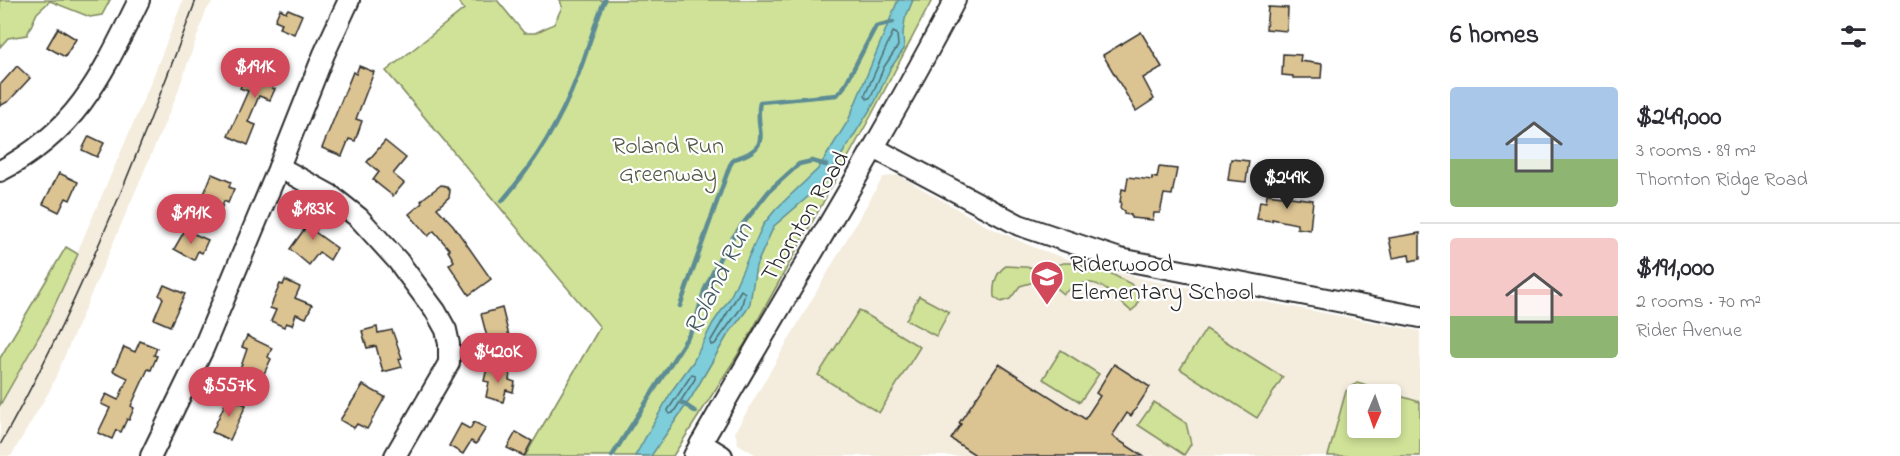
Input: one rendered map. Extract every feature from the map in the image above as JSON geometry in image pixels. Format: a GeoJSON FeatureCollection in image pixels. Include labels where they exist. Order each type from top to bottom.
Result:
{"type":"FeatureCollection","features":[{"type":"Feature","properties":{"kind":"street"},"geometry":{"type":"LineString","coordinates":[[0,171],[36,148],[60,129],[83,103],[114,49],[138,0]]}},
{"type":"Feature","properties":{"kind":"street"},"geometry":{"type":"LineString","coordinates":[[151,456],[203,349],[324,54],[349,0]]}},
{"type":"Feature","properties":{"kind":"street","name":"Thornton Road"},"geometry":{"type":"LineString","coordinates":[[697,450],[874,148],[955,0]]}},
{"type":"Feature","properties":{"kind":"street"},"geometry":{"type":"LineString","coordinates":[[874,148],[1020,225],[1120,259],[1420,317]]}},
{"type":"Feature","properties":{"kind":"street"},"geometry":{"type":"LineString","coordinates":[[279,167],[330,195],[359,218],[398,261],[436,312],[446,330],[450,344],[449,363],[395,456]]}},
{"type":"Feature","properties":{"kind":"street"},"geometry":{"type":"LineString","coordinates":[[697,450],[722,456]]}},
{"type":"Feature","properties":{"kind":"shaded area"},"geometry":{"type":"Polygon","coordinates":[[[183,0],[214,0],[206,11],[176,97],[50,390],[11,456],[0,456],[0,405],[46,324],[149,87],[183,0]]]}},
{"type":"Feature","properties":{"kind":"shaded area","name":"Riderwood Elementary School"},"geometry":{"type":"Polygon","coordinates":[[[898,175],[987,226],[1038,249],[1093,267],[1149,280],[1420,331],[1420,456],[758,456],[738,444],[735,432],[883,177],[898,175]]]}},
{"type":"Feature","properties":{"kind":"green space"},"geometry":{"type":"Polygon","coordinates":[[[0,0],[110,0],[102,15],[90,17],[50,1],[37,13],[27,35],[8,38],[0,47],[0,0]]]}},
{"type":"Feature","properties":{"kind":"green space","name":"Roland Run Greenway"},"geometry":{"type":"Polygon","coordinates":[[[457,0],[497,0],[524,33],[535,33],[554,24],[562,7],[560,0],[932,0],[871,116],[744,345],[673,456],[525,456],[600,327],[386,71],[464,9],[457,0]]]}},
{"type":"Feature","properties":{"kind":"green space"},"geometry":{"type":"Polygon","coordinates":[[[66,247],[78,254],[46,324],[0,405],[0,358],[66,247]]]}},
{"type":"Feature","properties":{"kind":"green space"},"geometry":{"type":"Polygon","coordinates":[[[1075,263],[1092,270],[1102,269],[1131,284],[1140,295],[1137,306],[1131,311],[1107,290],[1092,283],[1074,286],[1063,294],[1052,285],[1037,281],[1020,286],[1010,299],[1001,302],[994,297],[996,279],[999,272],[1006,266],[1043,268],[1075,263]]]}},
{"type":"Feature","properties":{"kind":"green space"},"geometry":{"type":"Polygon","coordinates":[[[919,296],[949,312],[936,336],[906,320],[919,296]]]}},
{"type":"Feature","properties":{"kind":"green space"},"geometry":{"type":"Polygon","coordinates":[[[859,310],[920,347],[879,413],[818,375],[859,310]]]}},
{"type":"Feature","properties":{"kind":"green space"},"geometry":{"type":"Polygon","coordinates":[[[1206,329],[1283,377],[1257,418],[1180,369],[1206,329]]]}},
{"type":"Feature","properties":{"kind":"green space"},"geometry":{"type":"Polygon","coordinates":[[[1061,350],[1099,374],[1080,402],[1043,379],[1061,350]]]}},
{"type":"Feature","properties":{"kind":"green space"},"geometry":{"type":"Polygon","coordinates":[[[1347,390],[1347,438],[1401,438],[1401,396],[1420,402],[1420,456],[1328,456],[1347,390]]]}},
{"type":"Feature","properties":{"kind":"green space"},"geometry":{"type":"Polygon","coordinates":[[[1154,402],[1186,423],[1191,444],[1184,455],[1138,425],[1154,402]]]}},
{"type":"Feature","properties":{"kind":"water","name":"Roland Run"},"geometry":{"type":"Polygon","coordinates":[[[898,0],[913,0],[905,19],[904,49],[890,69],[875,102],[824,183],[774,226],[756,266],[750,303],[746,311],[727,336],[691,398],[651,456],[635,456],[673,389],[693,362],[713,323],[729,300],[763,225],[776,209],[818,169],[848,121],[898,0]]]}},
{"type":"Feature","properties":{"kind":"building"},"geometry":{"type":"Polygon","coordinates":[[[1268,7],[1288,8],[1287,31],[1266,29],[1268,7]]]}},
{"type":"Feature","properties":{"kind":"building"},"geometry":{"type":"Polygon","coordinates":[[[280,9],[286,12],[288,9],[302,15],[294,34],[279,28],[282,23],[275,20],[280,9]]]}},
{"type":"Feature","properties":{"kind":"building"},"geometry":{"type":"Polygon","coordinates":[[[58,28],[76,39],[65,57],[47,47],[58,28]]]}},
{"type":"Feature","properties":{"kind":"building"},"geometry":{"type":"Polygon","coordinates":[[[1141,32],[1162,67],[1143,78],[1154,99],[1136,111],[1103,55],[1141,32]]]}},
{"type":"Feature","properties":{"kind":"building"},"geometry":{"type":"Polygon","coordinates":[[[1283,54],[1301,55],[1300,61],[1322,64],[1321,78],[1293,78],[1293,76],[1282,75],[1283,54]]]}},
{"type":"Feature","properties":{"kind":"building"},"geometry":{"type":"Polygon","coordinates":[[[265,56],[282,63],[270,100],[259,96],[248,122],[256,125],[248,145],[228,136],[248,91],[240,88],[245,76],[255,81],[265,56]]]}},
{"type":"Feature","properties":{"kind":"building"},"geometry":{"type":"Polygon","coordinates":[[[17,66],[30,78],[9,101],[0,106],[0,85],[17,66]]]}},
{"type":"Feature","properties":{"kind":"building"},"geometry":{"type":"Polygon","coordinates":[[[359,66],[374,72],[356,119],[362,121],[355,141],[349,139],[342,156],[322,148],[353,72],[356,74],[359,66]]]}},
{"type":"Feature","properties":{"kind":"building"},"geometry":{"type":"Polygon","coordinates":[[[89,136],[104,143],[97,157],[82,150],[89,136]]]}},
{"type":"Feature","properties":{"kind":"building"},"geometry":{"type":"Polygon","coordinates":[[[385,141],[406,158],[393,174],[404,183],[393,196],[373,180],[379,172],[367,162],[385,141]]]}},
{"type":"Feature","properties":{"kind":"building"},"geometry":{"type":"Polygon","coordinates":[[[1231,159],[1249,161],[1246,182],[1228,180],[1231,159]]]}},
{"type":"Feature","properties":{"kind":"building"},"geometry":{"type":"Polygon","coordinates":[[[1159,167],[1177,169],[1172,195],[1164,194],[1160,213],[1154,213],[1153,220],[1131,218],[1131,215],[1124,214],[1120,208],[1120,202],[1122,189],[1126,190],[1128,177],[1152,180],[1152,177],[1157,178],[1159,167]]]}},
{"type":"Feature","properties":{"kind":"building"},"geometry":{"type":"Polygon","coordinates":[[[59,173],[78,182],[70,200],[66,198],[59,212],[43,204],[59,173]]]}},
{"type":"Feature","properties":{"kind":"building"},"geometry":{"type":"Polygon","coordinates":[[[212,174],[231,182],[229,187],[234,189],[228,203],[224,201],[222,207],[202,199],[212,174]]]}},
{"type":"Feature","properties":{"kind":"building"},"geometry":{"type":"Polygon","coordinates":[[[441,185],[446,186],[450,191],[449,197],[437,208],[453,225],[491,279],[469,295],[449,265],[454,261],[448,251],[450,250],[434,231],[428,236],[409,214],[422,203],[425,197],[441,185]]]}},
{"type":"Feature","properties":{"kind":"building"},"geometry":{"type":"Polygon","coordinates":[[[1267,194],[1313,200],[1310,230],[1297,228],[1297,224],[1272,219],[1272,221],[1257,219],[1260,201],[1266,202],[1267,194]]]}},
{"type":"Feature","properties":{"kind":"building"},"geometry":{"type":"Polygon","coordinates":[[[319,209],[327,214],[315,232],[337,248],[330,260],[319,252],[309,265],[290,249],[319,209]]]}},
{"type":"Feature","properties":{"kind":"building"},"geometry":{"type":"Polygon","coordinates":[[[185,230],[208,240],[202,253],[198,251],[194,260],[174,249],[185,230]]]}},
{"type":"Feature","properties":{"kind":"building"},"geometry":{"type":"Polygon","coordinates":[[[1420,233],[1420,259],[1410,261],[1409,255],[1393,258],[1389,238],[1420,233]]]}},
{"type":"Feature","properties":{"kind":"building"},"geometry":{"type":"Polygon","coordinates":[[[285,280],[300,287],[295,298],[312,305],[306,318],[296,314],[292,325],[286,323],[284,327],[271,321],[276,310],[270,308],[280,284],[283,285],[285,280]]]}},
{"type":"Feature","properties":{"kind":"building"},"geometry":{"type":"Polygon","coordinates":[[[164,285],[185,294],[170,326],[154,319],[163,298],[159,295],[164,285]]]}},
{"type":"Feature","properties":{"kind":"building"},"geometry":{"type":"Polygon","coordinates":[[[502,308],[509,336],[488,341],[481,314],[502,308]]]}},
{"type":"Feature","properties":{"kind":"building"},"geometry":{"type":"Polygon","coordinates":[[[377,327],[378,333],[392,330],[402,358],[399,359],[402,367],[383,372],[376,346],[367,348],[362,331],[377,327]]]}},
{"type":"Feature","properties":{"kind":"building"},"geometry":{"type":"Polygon","coordinates":[[[247,336],[272,348],[268,357],[271,359],[260,382],[239,372],[247,349],[242,347],[247,336]]]}},
{"type":"Feature","properties":{"kind":"building"},"geometry":{"type":"Polygon","coordinates":[[[140,341],[157,348],[154,355],[157,356],[151,370],[148,369],[131,406],[134,408],[129,420],[127,419],[121,432],[116,430],[112,439],[98,433],[110,408],[101,404],[106,394],[118,400],[128,378],[113,371],[124,347],[135,352],[140,341]]]}},
{"type":"Feature","properties":{"kind":"building"},"geometry":{"type":"Polygon","coordinates":[[[999,364],[1085,419],[1100,396],[1096,393],[1114,364],[1150,387],[1131,416],[1127,413],[1112,436],[1143,456],[977,456],[951,439],[961,424],[959,423],[999,364]]]}},
{"type":"Feature","properties":{"kind":"building"},"geometry":{"type":"Polygon","coordinates":[[[487,368],[510,373],[509,380],[515,382],[513,392],[506,390],[503,402],[486,397],[489,382],[484,381],[487,368]]]}},
{"type":"Feature","properties":{"kind":"building"},"geometry":{"type":"Polygon","coordinates":[[[363,385],[385,397],[367,429],[357,424],[354,428],[340,420],[363,385]]]}},
{"type":"Feature","properties":{"kind":"building"},"geometry":{"type":"Polygon","coordinates":[[[228,397],[246,405],[230,440],[212,432],[228,397]]]}},
{"type":"Feature","properties":{"kind":"building"},"geometry":{"type":"Polygon","coordinates":[[[474,422],[486,428],[476,444],[471,441],[463,454],[449,446],[461,424],[470,429],[474,422]]]}},
{"type":"Feature","properties":{"kind":"building"},"geometry":{"type":"Polygon","coordinates":[[[516,432],[532,441],[524,456],[507,448],[516,432]]]}},
{"type":"Feature","properties":{"kind":"waterway"},"geometry":{"type":"LineString","coordinates":[[502,201],[536,157],[555,126],[578,75],[605,0]]}},
{"type":"Feature","properties":{"kind":"waterway"},"geometry":{"type":"LineString","coordinates":[[680,306],[730,165],[734,159],[755,149],[759,143],[760,102],[837,95],[844,87],[876,26],[893,22]]}},
{"type":"Feature","properties":{"kind":"waterway"},"geometry":{"type":"LineString","coordinates":[[612,456],[694,327],[704,291],[723,251],[739,229],[769,191],[799,164],[812,161],[826,165]]}},
{"type":"Feature","properties":{"kind":"waterway"},"geometry":{"type":"LineString","coordinates":[[681,402],[696,412]]}},
{"type":"Feature","properties":{"kind":"tram line"},"geometry":{"type":"LineString","coordinates":[[0,445],[56,337],[107,226],[196,0]]}},
{"type":"Feature","properties":{"kind":"place","name":"Riderwood Elementary School"},"geometry":{"type":"Point","coordinates":[1047,306]}}]}
